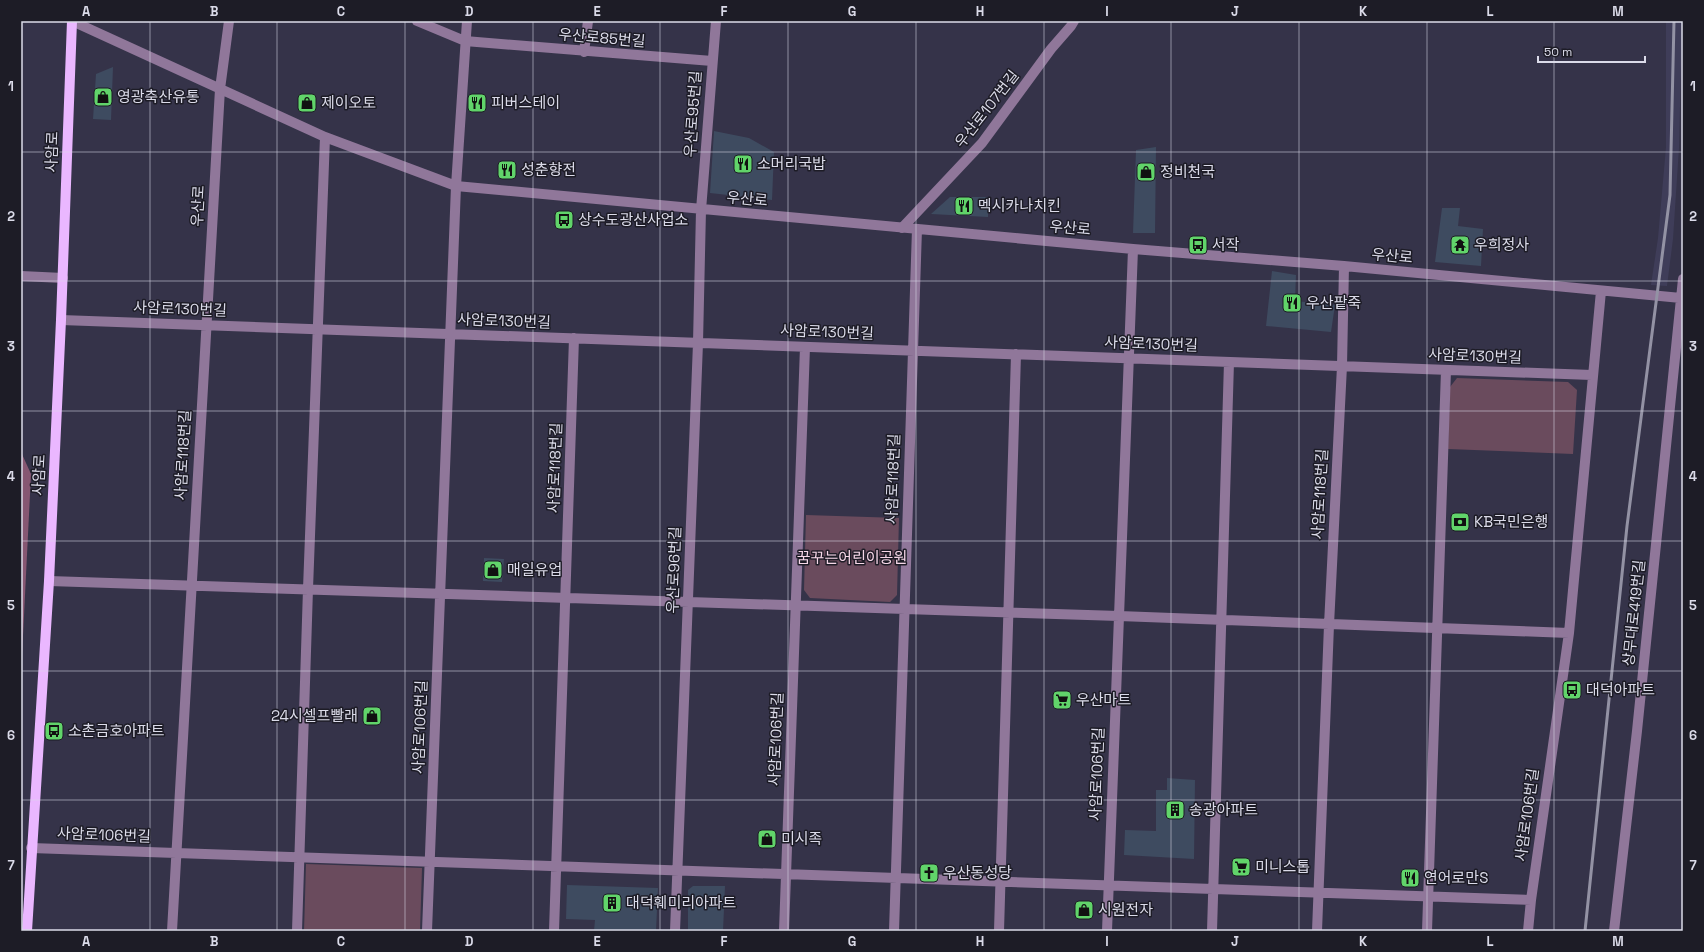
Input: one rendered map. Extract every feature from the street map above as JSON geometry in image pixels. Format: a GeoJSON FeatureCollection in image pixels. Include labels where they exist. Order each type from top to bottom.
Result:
{"type":"FeatureCollection","features":[{"type":"Feature","properties":{"kind":"main road","name":"사암로"},"geometry":{"type":"LineString","coordinates":[[27,931],[31,848],[49,581],[63,278],[72,21]]}},
{"type":"Feature","properties":{"kind":"street","name":"우산로"},"geometry":{"type":"LineString","coordinates":[[72,21],[325,137],[456,186],[701,210],[1133,249],[1344,266],[1681,298]]}},
{"type":"Feature","properties":{"kind":"street"},"geometry":{"type":"LineString","coordinates":[[220,89],[228,21]]}},
{"type":"Feature","properties":{"kind":"street","name":"우산로85번길"},"geometry":{"type":"LineString","coordinates":[[417,21],[465,41],[712,62]]}},
{"type":"Feature","properties":{"kind":"street"},"geometry":{"type":"LineString","coordinates":[[440,594],[456,186],[467,21]]}},
{"type":"Feature","properties":{"kind":"street"},"geometry":{"type":"LineString","coordinates":[[584,52],[588,21]]}},
{"type":"Feature","properties":{"kind":"street","name":"우산로95번길"},"geometry":{"type":"LineString","coordinates":[[701,210],[716,21]]}},
{"type":"Feature","properties":{"kind":"street","name":"우산로107번길"},"geometry":{"type":"LineString","coordinates":[[902,228],[982,143],[1051,49],[1074,21]]}},
{"type":"Feature","properties":{"kind":"street","name":"우산로"},"geometry":{"type":"LineString","coordinates":[[206,325],[220,89]]}},
{"type":"Feature","properties":{"kind":"street"},"geometry":{"type":"LineString","coordinates":[[297,931],[317,329],[325,137]]}},
{"type":"Feature","properties":{"kind":"street","name":"우산로96번길"},"geometry":{"type":"LineString","coordinates":[[675,931],[698,343],[701,210]]}},
{"type":"Feature","properties":{"kind":"street","name":"사암로118번길"},"geometry":{"type":"LineString","coordinates":[[904,609],[916,229]]}},
{"type":"Feature","properties":{"kind":"street"},"geometry":{"type":"LineString","coordinates":[[1119,616],[1133,249]]}},
{"type":"Feature","properties":{"kind":"street","name":"사암로118번길"},"geometry":{"type":"LineString","coordinates":[[1329,625],[1342,366],[1344,266]]}},
{"type":"Feature","properties":{"kind":"street"},"geometry":{"type":"LineString","coordinates":[[21,276],[63,278]]}},
{"type":"Feature","properties":{"kind":"street","name":"상무대로419번길"},"geometry":{"type":"LineString","coordinates":[[1614,931],[1636,739],[1683,279]]}},
{"type":"Feature","properties":{"kind":"street","name":"사암로106번길"},"geometry":{"type":"LineString","coordinates":[[31,848],[1531,900],[1568,633],[1580,522],[1592,375],[1601,291]]}},
{"type":"Feature","properties":{"kind":"street","name":"사암로130번길"},"geometry":{"type":"LineString","coordinates":[[61,320],[1592,375]]}},
{"type":"Feature","properties":{"kind":"street","name":"사암로118번길"},"geometry":{"type":"LineString","coordinates":[[191,586],[206,325]]}},
{"type":"Feature","properties":{"kind":"street","name":"사암로118번길"},"geometry":{"type":"LineString","coordinates":[[566,598],[574,338]]}},
{"type":"Feature","properties":{"kind":"street"},"geometry":{"type":"LineString","coordinates":[[796,605],[805,347]]}},
{"type":"Feature","properties":{"kind":"street"},"geometry":{"type":"LineString","coordinates":[[999,931],[1016,354]]}},
{"type":"Feature","properties":{"kind":"street"},"geometry":{"type":"LineString","coordinates":[[1212,931],[1229,362]]}},
{"type":"Feature","properties":{"kind":"street"},"geometry":{"type":"LineString","coordinates":[[1427,931],[1446,370]]}},
{"type":"Feature","properties":{"kind":"street"},"geometry":{"type":"LineString","coordinates":[[49,581],[1119,616],[1568,633]]}},
{"type":"Feature","properties":{"kind":"street"},"geometry":{"type":"LineString","coordinates":[[172,931],[191,586]]}},
{"type":"Feature","properties":{"kind":"street","name":"사암로106번길"},"geometry":{"type":"LineString","coordinates":[[430,862],[440,594]]}},
{"type":"Feature","properties":{"kind":"street"},"geometry":{"type":"LineString","coordinates":[[554,931],[566,598]]}},
{"type":"Feature","properties":{"kind":"street","name":"사암로106번길"},"geometry":{"type":"LineString","coordinates":[[786,874],[796,605]]}},
{"type":"Feature","properties":{"kind":"street"},"geometry":{"type":"LineString","coordinates":[[894,931],[904,609]]}},
{"type":"Feature","properties":{"kind":"street","name":"사암로106번길"},"geometry":{"type":"LineString","coordinates":[[1108,885],[1119,616]]}},
{"type":"Feature","properties":{"kind":"street"},"geometry":{"type":"LineString","coordinates":[[1317,931],[1329,625]]}},
{"type":"Feature","properties":{"kind":"street"},"geometry":{"type":"LineString","coordinates":[[427,931],[430,862]]}},
{"type":"Feature","properties":{"kind":"street"},"geometry":{"type":"LineString","coordinates":[[784,931],[786,874]]}},
{"type":"Feature","properties":{"kind":"street"},"geometry":{"type":"LineString","coordinates":[[1106,931],[1108,885]]}},
{"type":"Feature","properties":{"kind":"street"},"geometry":{"type":"LineString","coordinates":[[1528,931],[1531,900]]}},
{"type":"Feature","properties":{"kind":"shaded area"},"geometry":{"type":"Polygon","coordinates":[[[1666,21],[1682,21],[1679,148],[1673,239],[1667,286],[1651,285],[1658,238],[1666,147],[1666,21]]]}},
{"type":"Feature","properties":{"kind":"shaded area"},"geometry":{"type":"Polygon","coordinates":[[[21,452],[31,474],[22,656],[21,656],[21,452]]]}},
{"type":"Feature","properties":{"kind":"green space"},"geometry":{"type":"Polygon","coordinates":[[[1457,378],[1568,382],[1577,390],[1573,454],[1448,449],[1450,387],[1457,378]]]}},
{"type":"Feature","properties":{"kind":"green space","name":"꿈꾸는어린이공원"},"geometry":{"type":"Polygon","coordinates":[[[806,515],[899,518],[897,595],[890,602],[810,598],[804,590],[806,515]]]}},
{"type":"Feature","properties":{"kind":"green space"},"geometry":{"type":"Polygon","coordinates":[[[306,864],[422,868],[420,931],[304,931],[306,864]]]}},
{"type":"Feature","properties":{"kind":"building","name":"영광축산유통"},"geometry":{"type":"Polygon","coordinates":[[[113,67],[111,120],[93,119],[96,74],[113,67]]]}},
{"type":"Feature","properties":{"kind":"building","name":"소머리국밥"},"geometry":{"type":"Polygon","coordinates":[[[714,131],[749,138],[774,152],[772,200],[710,193],[714,131]]]}},
{"type":"Feature","properties":{"kind":"building","name":"정비천국"},"geometry":{"type":"Polygon","coordinates":[[[1156,147],[1155,233],[1133,233],[1136,150],[1156,147]]]}},
{"type":"Feature","properties":{"kind":"building","name":"멕시카나치킨"},"geometry":{"type":"Polygon","coordinates":[[[950,197],[988,197],[988,217],[931,214],[950,197]]]}},
{"type":"Feature","properties":{"kind":"building","name":"우희정사"},"geometry":{"type":"Polygon","coordinates":[[[1442,208],[1460,208],[1458,226],[1483,229],[1481,266],[1435,262],[1442,208]]]}},
{"type":"Feature","properties":{"kind":"building","name":"우산팥죽"},"geometry":{"type":"Polygon","coordinates":[[[1272,271],[1296,275],[1295,301],[1335,305],[1331,332],[1266,326],[1272,271]]]}},
{"type":"Feature","properties":{"kind":"building","name":"매일유업"},"geometry":{"type":"Polygon","coordinates":[[[484,558],[504,559],[502,582],[483,581],[484,558]]]}},
{"type":"Feature","properties":{"kind":"building","name":"송광아파트"},"geometry":{"type":"Polygon","coordinates":[[[1167,778],[1195,780],[1194,859],[1124,855],[1125,830],[1156,831],[1156,790],[1167,790],[1167,778]]]}},
{"type":"Feature","properties":{"kind":"building","name":"대덕훼미리아파트"},"geometry":{"type":"Polygon","coordinates":[[[567,885],[658,888],[656,931],[594,931],[595,920],[566,919],[567,885]]]}},
{"type":"Feature","properties":{"kind":"building"},"geometry":{"type":"Polygon","coordinates":[[[693,886],[725,886],[723,931],[688,931],[688,890],[693,886]]]}},
{"type":"Feature","properties":{"kind":"railway"},"geometry":{"type":"LineString","coordinates":[[1585,931],[1627,526],[1670,195],[1674,21]]}},
{"type":"Feature","properties":{"kind":"place","name":"영광축산유통"},"geometry":{"type":"Point","coordinates":[103,97]}},
{"type":"Feature","properties":{"kind":"place","name":"제이오토"},"geometry":{"type":"Point","coordinates":[307,103]}},
{"type":"Feature","properties":{"kind":"place","name":"피버스테이"},"geometry":{"type":"Point","coordinates":[477,103]}},
{"type":"Feature","properties":{"kind":"place","name":"소머리국밥"},"geometry":{"type":"Point","coordinates":[743,164]}},
{"type":"Feature","properties":{"kind":"place","name":"성춘향전"},"geometry":{"type":"Point","coordinates":[507,170]}},
{"type":"Feature","properties":{"kind":"place","name":"정비천국"},"geometry":{"type":"Point","coordinates":[1146,172]}},
{"type":"Feature","properties":{"kind":"place","name":"멕시카나치킨"},"geometry":{"type":"Point","coordinates":[964,206]}},
{"type":"Feature","properties":{"kind":"place","name":"상수도광산사업소"},"geometry":{"type":"Point","coordinates":[564,220]}},
{"type":"Feature","properties":{"kind":"place","name":"서작"},"geometry":{"type":"Point","coordinates":[1198,245]}},
{"type":"Feature","properties":{"kind":"place","name":"우희정사"},"geometry":{"type":"Point","coordinates":[1460,245]}},
{"type":"Feature","properties":{"kind":"place","name":"우산팥죽"},"geometry":{"type":"Point","coordinates":[1292,303]}},
{"type":"Feature","properties":{"kind":"place","name":"KB국민은행"},"geometry":{"type":"Point","coordinates":[1460,522]}},
{"type":"Feature","properties":{"kind":"place","name":"매일유업"},"geometry":{"type":"Point","coordinates":[493,570]}},
{"type":"Feature","properties":{"kind":"place","name":"대덕아파트"},"geometry":{"type":"Point","coordinates":[1572,690]}},
{"type":"Feature","properties":{"kind":"place","name":"우산마트"},"geometry":{"type":"Point","coordinates":[1062,700]}},
{"type":"Feature","properties":{"kind":"place","name":"24시셀프빨래"},"geometry":{"type":"Point","coordinates":[372,716]}},
{"type":"Feature","properties":{"kind":"place","name":"소촌금호아파트"},"geometry":{"type":"Point","coordinates":[54,731]}},
{"type":"Feature","properties":{"kind":"place","name":"송광아파트"},"geometry":{"type":"Point","coordinates":[1175,810]}},
{"type":"Feature","properties":{"kind":"place","name":"미시족"},"geometry":{"type":"Point","coordinates":[767,839]}},
{"type":"Feature","properties":{"kind":"place","name":"미니스톱"},"geometry":{"type":"Point","coordinates":[1241,867]}},
{"type":"Feature","properties":{"kind":"place","name":"우산동성당"},"geometry":{"type":"Point","coordinates":[929,873]}},
{"type":"Feature","properties":{"kind":"place","name":"연어로만S"},"geometry":{"type":"Point","coordinates":[1410,878]}},
{"type":"Feature","properties":{"kind":"place","name":"대덕훼미리아파트"},"geometry":{"type":"Point","coordinates":[612,903]}},
{"type":"Feature","properties":{"kind":"place","name":"시원전자"},"geometry":{"type":"Point","coordinates":[1084,910]}}]}
